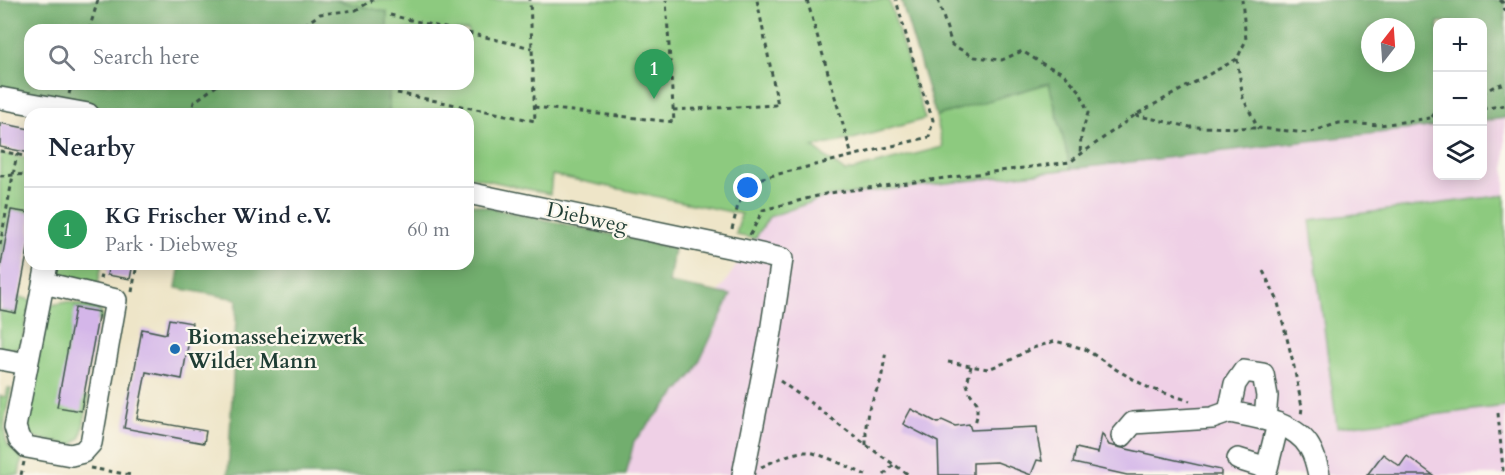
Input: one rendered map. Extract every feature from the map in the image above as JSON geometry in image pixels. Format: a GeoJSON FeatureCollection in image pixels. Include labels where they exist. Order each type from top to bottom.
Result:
{"type":"FeatureCollection","features":[{"type":"Feature","properties":{"kind":"street"},"geometry":{"type":"LineString","coordinates":[[0,98],[53,108]]}},
{"type":"Feature","properties":{"kind":"street","name":"Diebweg"},"geometry":{"type":"LineString","coordinates":[[474,194],[703,251],[739,249],[782,259],[764,370]]}},
{"type":"Feature","properties":{"kind":"street"},"geometry":{"type":"LineString","coordinates":[[46,274],[116,300],[91,443],[83,452],[71,455],[27,447],[19,439],[15,427],[46,274]]}},
{"type":"Feature","properties":{"kind":"street"},"geometry":{"type":"LineString","coordinates":[[0,359],[27,364]]}},
{"type":"Feature","properties":{"kind":"street"},"geometry":{"type":"LineString","coordinates":[[743,474],[764,370]]}},
{"type":"Feature","properties":{"kind":"street"},"geometry":{"type":"LineString","coordinates":[[1229,412],[1235,384],[1244,371],[1263,374],[1271,422],[1267,468],[1238,459]]}},
{"type":"Feature","properties":{"kind":"street"},"geometry":{"type":"LineString","coordinates":[[1122,436],[1133,423],[1212,418],[1229,412],[1271,422],[1298,433],[1310,447],[1319,475]]}},
{"type":"Feature","properties":{"kind":"path"},"geometry":{"type":"LineString","coordinates":[[91,24],[98,0]]}},
{"type":"Feature","properties":{"kind":"path"},"geometry":{"type":"LineString","coordinates":[[306,24],[320,14],[357,10],[373,0]]}},
{"type":"Feature","properties":{"kind":"path"},"geometry":{"type":"LineString","coordinates":[[474,109],[535,121],[530,0]]}},
{"type":"Feature","properties":{"kind":"path"},"geometry":{"type":"LineString","coordinates":[[534,107],[674,122],[666,0]]}},
{"type":"Feature","properties":{"kind":"path"},"geometry":{"type":"LineString","coordinates":[[673,110],[778,105],[757,0]]}},
{"type":"Feature","properties":{"kind":"path"},"geometry":{"type":"LineString","coordinates":[[807,0],[852,156]]}},
{"type":"Feature","properties":{"kind":"path"},"geometry":{"type":"LineString","coordinates":[[739,249],[738,205],[750,181],[929,137],[933,120],[896,0]]}},
{"type":"Feature","properties":{"kind":"path"},"geometry":{"type":"LineString","coordinates":[[938,0],[952,45],[975,57],[1002,60],[1022,51],[1063,73],[1080,90],[1088,113],[1081,136],[1080,155]]}},
{"type":"Feature","properties":{"kind":"path"},"geometry":{"type":"LineString","coordinates":[[1242,0],[1246,40],[1237,59],[1243,98],[1258,128]]}},
{"type":"Feature","properties":{"kind":"path"},"geometry":{"type":"LineString","coordinates":[[1500,0],[1505,11]]}},
{"type":"Feature","properties":{"kind":"path"},"geometry":{"type":"LineString","coordinates":[[390,15],[428,24]]}},
{"type":"Feature","properties":{"kind":"path"},"geometry":{"type":"LineString","coordinates":[[474,34],[532,48]]}},
{"type":"Feature","properties":{"kind":"path"},"geometry":{"type":"LineString","coordinates":[[739,249],[763,210],[829,193],[1070,162],[1135,116],[1237,59]]}},
{"type":"Feature","properties":{"kind":"path"},"geometry":{"type":"LineString","coordinates":[[1487,90],[1505,83]]}},
{"type":"Feature","properties":{"kind":"path"},"geometry":{"type":"LineString","coordinates":[[192,108],[194,102],[211,90]]}},
{"type":"Feature","properties":{"kind":"path"},"geometry":{"type":"LineString","coordinates":[[397,93],[471,108]]}},
{"type":"Feature","properties":{"kind":"path"},"geometry":{"type":"LineString","coordinates":[[1487,108],[1505,105]]}},
{"type":"Feature","properties":{"kind":"path"},"geometry":{"type":"LineString","coordinates":[[1135,116],[1190,128],[1258,128],[1308,134],[1340,123],[1380,125],[1431,118],[1433,115]]}},
{"type":"Feature","properties":{"kind":"path"},"geometry":{"type":"LineString","coordinates":[[0,151],[24,156]]}},
{"type":"Feature","properties":{"kind":"path"},"geometry":{"type":"LineString","coordinates":[[0,246],[16,154]]}},
{"type":"Feature","properties":{"kind":"path"},"geometry":{"type":"LineString","coordinates":[[0,176],[24,175]]}},
{"type":"Feature","properties":{"kind":"path"},"geometry":{"type":"LineString","coordinates":[[1263,271],[1277,299],[1293,362],[1302,407],[1298,433]]}},
{"type":"Feature","properties":{"kind":"path"},"geometry":{"type":"LineString","coordinates":[[948,362],[988,369],[1007,362],[1030,349],[1055,341],[1085,349],[1149,388],[1195,402]]}},
{"type":"Feature","properties":{"kind":"path"},"geometry":{"type":"LineString","coordinates":[[866,445],[868,411],[881,380],[886,351]]}},
{"type":"Feature","properties":{"kind":"path"},"geometry":{"type":"LineString","coordinates":[[971,366],[967,384],[977,403],[975,424]]}},
{"type":"Feature","properties":{"kind":"path"},"geometry":{"type":"LineString","coordinates":[[764,370],[909,475]]}},
{"type":"Feature","properties":{"kind":"path"},"geometry":{"type":"LineString","coordinates":[[1498,413],[1503,470],[1500,475]]}},
{"type":"Feature","properties":{"kind":"path"},"geometry":{"type":"LineString","coordinates":[[743,474],[793,454],[806,452],[866,475]]}},
{"type":"Feature","properties":{"kind":"path"},"geometry":{"type":"LineString","coordinates":[[71,455],[75,465],[131,475]]}},
{"type":"Feature","properties":{"kind":"path"},"geometry":{"type":"LineString","coordinates":[[884,475],[894,464]]}},
{"type":"Feature","properties":{"kind":"shaded area"},"geometry":{"type":"Polygon","coordinates":[[[1505,118],[1505,475],[602,475],[769,217],[826,197],[1433,126],[1433,180],[1487,180],[1487,120],[1505,118]]]}},
{"type":"Feature","properties":{"kind":"green space"},"geometry":{"type":"Polygon","coordinates":[[[0,0],[334,0],[387,12],[387,24],[24,24],[24,90],[389,90],[389,108],[93,108],[0,91],[0,0]]]}},
{"type":"Feature","properties":{"kind":"green space"},"geometry":{"type":"Polygon","coordinates":[[[334,0],[889,0],[925,119],[849,140],[813,147],[845,172],[943,147],[936,116],[1049,83],[1071,169],[826,197],[769,217],[755,239],[736,235],[741,214],[552,175],[550,194],[474,177],[474,108],[389,108],[389,90],[474,90],[474,24],[387,24],[387,12],[334,0]]]}},
{"type":"Feature","properties":{"kind":"green space"},"geometry":{"type":"Polygon","coordinates":[[[901,0],[1505,0],[1505,118],[1487,120],[1487,18],[1433,18],[1433,126],[1071,169],[1049,83],[936,116],[901,0]]]}},
{"type":"Feature","properties":{"kind":"green space"},"geometry":{"type":"Polygon","coordinates":[[[0,153],[24,158],[24,212],[11,210],[0,270],[0,153]]]}},
{"type":"Feature","properties":{"kind":"green space"},"geometry":{"type":"Polygon","coordinates":[[[1505,195],[1505,406],[1337,427],[1310,220],[1505,195]]]}},
{"type":"Feature","properties":{"kind":"green space"},"geometry":{"type":"Polygon","coordinates":[[[474,204],[674,248],[669,283],[731,295],[694,373],[634,441],[626,475],[228,475],[237,299],[176,288],[179,270],[474,270],[474,204]]]}},
{"type":"Feature","properties":{"kind":"green space"},"geometry":{"type":"Polygon","coordinates":[[[58,270],[101,270],[97,288],[59,276],[58,270]]]}},
{"type":"Feature","properties":{"kind":"green space"},"geometry":{"type":"Polygon","coordinates":[[[19,297],[31,300],[21,345],[14,349],[0,347],[0,310],[16,313],[19,297]]]}},
{"type":"Feature","properties":{"kind":"green space"},"geometry":{"type":"Polygon","coordinates":[[[66,302],[97,308],[101,312],[102,319],[102,321],[97,320],[98,312],[75,308],[83,396],[89,397],[81,437],[70,445],[34,438],[27,420],[47,311],[52,305],[66,302]]]}},
{"type":"Feature","properties":{"kind":"green space"},"geometry":{"type":"Polygon","coordinates":[[[8,388],[11,389],[5,417],[5,432],[8,445],[22,458],[19,475],[0,475],[0,396],[6,397],[8,388]]]}},
{"type":"Feature","properties":{"kind":"building"},"geometry":{"type":"Polygon","coordinates":[[[0,123],[24,128],[24,152],[0,147],[0,123]]]}},
{"type":"Feature","properties":{"kind":"building"},"geometry":{"type":"Polygon","coordinates":[[[11,210],[24,212],[24,270],[16,313],[0,310],[0,270],[11,210]]]}},
{"type":"Feature","properties":{"kind":"building"},"geometry":{"type":"Polygon","coordinates":[[[108,270],[132,270],[130,279],[107,275],[108,270]]]}},
{"type":"Feature","properties":{"kind":"building"},"geometry":{"type":"Polygon","coordinates":[[[75,308],[99,312],[81,411],[57,407],[75,308]]]}},
{"type":"Feature","properties":{"kind":"building"},"geometry":{"type":"Polygon","coordinates":[[[169,319],[192,323],[182,379],[146,372],[137,419],[206,431],[204,443],[124,428],[142,329],[166,334],[169,319]]]}},
{"type":"Feature","properties":{"kind":"building"},"geometry":{"type":"Polygon","coordinates":[[[911,409],[938,423],[942,420],[955,426],[969,424],[971,430],[1037,427],[1042,461],[1037,460],[1031,475],[997,462],[973,463],[973,475],[939,475],[938,442],[903,424],[911,409]]]}},
{"type":"Feature","properties":{"kind":"building"},"geometry":{"type":"Polygon","coordinates":[[[1102,434],[1109,445],[1221,470],[1221,475],[1127,475],[1073,463],[1076,448],[1098,453],[1102,434]]]}},
{"type":"Feature","properties":{"kind":"building"},"geometry":{"type":"Polygon","coordinates":[[[1383,454],[1400,466],[1407,456],[1433,475],[1367,475],[1383,454]]]}},
{"type":"Feature","properties":{"kind":"place","name":"KG Frischer Wind e.V."},"geometry":{"type":"Point","coordinates":[654,99]}},
{"type":"Feature","properties":{"kind":"place","name":"Biomasseheizwerk Wilder Mann"},"geometry":{"type":"Point","coordinates":[175,349]}}]}
